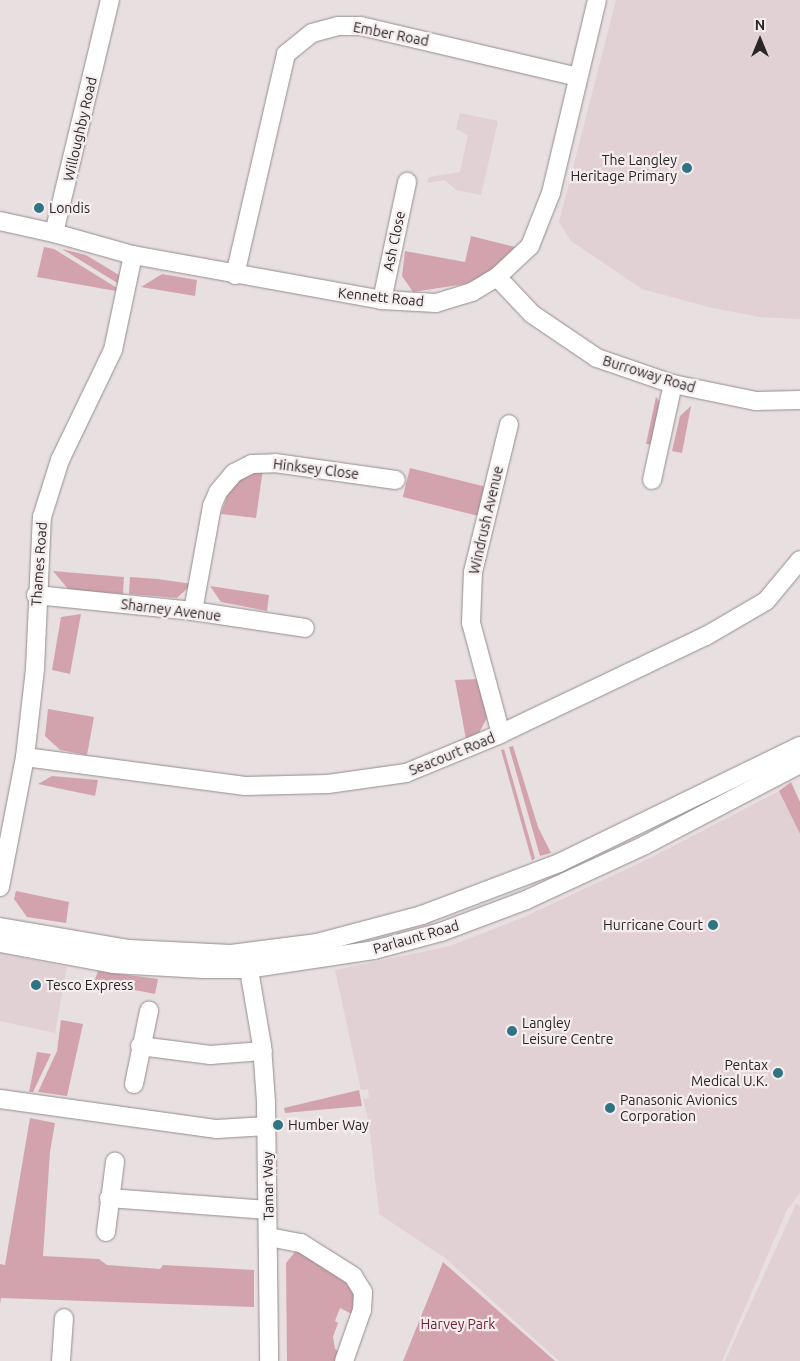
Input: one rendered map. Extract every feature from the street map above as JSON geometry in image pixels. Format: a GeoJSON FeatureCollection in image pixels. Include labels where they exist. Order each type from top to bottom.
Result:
{"type":"FeatureCollection","features":[{"type":"Feature","properties":{"kind":"street","name":"Willoughby Road"},"geometry":{"type":"LineString","coordinates":[[54,233],[81,132],[110,0]]}},
{"type":"Feature","properties":{"kind":"street","name":"Kennett Road"},"geometry":{"type":"LineString","coordinates":[[54,233],[133,255],[235,275],[382,300],[436,303],[472,292],[497,277],[530,246],[551,193],[597,0]]}},
{"type":"Feature","properties":{"kind":"street","name":"Ember Road"},"geometry":{"type":"LineString","coordinates":[[235,275],[286,54],[312,33],[338,26],[361,26],[578,77]]}},
{"type":"Feature","properties":{"kind":"street","name":"Ash Close"},"geometry":{"type":"LineString","coordinates":[[382,300],[407,182]]}},
{"type":"Feature","properties":{"kind":"street"},"geometry":{"type":"LineString","coordinates":[[0,221],[54,233]]}},
{"type":"Feature","properties":{"kind":"street","name":"Thames Road"},"geometry":{"type":"LineString","coordinates":[[0,887],[26,757],[35,669],[36,596],[42,517],[60,460],[113,350],[133,255]]}},
{"type":"Feature","properties":{"kind":"street","name":"Burroway Road"},"geometry":{"type":"LineString","coordinates":[[497,277],[532,314],[597,358],[673,384],[756,401],[800,400]]}},
{"type":"Feature","properties":{"kind":"street"},"geometry":{"type":"LineString","coordinates":[[652,480],[673,384]]}},
{"type":"Feature","properties":{"kind":"street","name":"Windrush Avenue"},"geometry":{"type":"LineString","coordinates":[[501,734],[471,623],[473,572],[509,424]]}},
{"type":"Feature","properties":{"kind":"street","name":"Hinksey Close"},"geometry":{"type":"LineString","coordinates":[[193,611],[212,506],[218,492],[234,473],[252,464],[275,463],[396,480]]}},
{"type":"Feature","properties":{"kind":"street","name":"Seacourt Road"},"geometry":{"type":"LineString","coordinates":[[26,757],[246,786],[328,784],[406,772],[501,734],[706,636],[766,600],[800,560]]}},
{"type":"Feature","properties":{"kind":"street","name":"Sharney Avenue"},"geometry":{"type":"LineString","coordinates":[[36,596],[193,611],[305,628]]}},
{"type":"Feature","properties":{"kind":"street","name":"Parlaunt Road"},"geometry":{"type":"LineString","coordinates":[[0,926],[129,950],[247,961],[422,915],[559,862],[800,746]]}},
{"type":"Feature","properties":{"kind":"street","name":"Parlaunt Road"},"geometry":{"type":"LineString","coordinates":[[0,943],[113,964],[247,961],[374,950],[440,932],[518,903],[644,845],[800,764]]}},
{"type":"Feature","properties":{"kind":"street","name":"Tamar Way"},"geometry":{"type":"LineString","coordinates":[[247,961],[262,1051],[267,1126],[269,1237],[268,1361]]}},
{"type":"Feature","properties":{"kind":"street"},"geometry":{"type":"LineString","coordinates":[[134,1084],[140,1046],[149,1011]]}},
{"type":"Feature","properties":{"kind":"street"},"geometry":{"type":"LineString","coordinates":[[140,1046],[210,1055],[262,1051]]}},
{"type":"Feature","properties":{"kind":"street"},"geometry":{"type":"LineString","coordinates":[[0,1099],[217,1129],[267,1126]]}},
{"type":"Feature","properties":{"kind":"street"},"geometry":{"type":"LineString","coordinates":[[106,1232],[115,1162]]}},
{"type":"Feature","properties":{"kind":"street"},"geometry":{"type":"LineString","coordinates":[[109,1198],[268,1210]]}},
{"type":"Feature","properties":{"kind":"street"},"geometry":{"type":"LineString","coordinates":[[269,1237],[301,1242],[353,1276],[363,1292],[362,1310],[344,1361]]}},
{"type":"Feature","properties":{"kind":"street"},"geometry":{"type":"LineString","coordinates":[[61,1361],[64,1318]]}},
{"type":"Feature","properties":{"kind":"shaded area","name":"The Langley Heritage Primary"},"geometry":{"type":"Polygon","coordinates":[[[616,0],[800,0],[800,319],[759,317],[708,307],[642,289],[571,241],[559,222],[616,0]]]}},
{"type":"Feature","properties":{"kind":"shaded area"},"geometry":{"type":"Polygon","coordinates":[[[460,113],[498,121],[481,195],[456,190],[445,180],[427,183],[429,177],[460,172],[468,135],[456,129],[460,113]]]}},
{"type":"Feature","properties":{"kind":"shaded area"},"geometry":{"type":"Polygon","coordinates":[[[779,791],[800,834],[800,1193],[787,1210],[722,1361],[559,1361],[445,1258],[379,1214],[369,1124],[363,1099],[369,1098],[368,1089],[361,1090],[335,970],[450,946],[524,917],[650,858],[779,791]]]}},
{"type":"Feature","properties":{"kind":"shaded area"},"geometry":{"type":"Polygon","coordinates":[[[0,953],[67,967],[55,1033],[0,1021],[0,953]]]}},
{"type":"Feature","properties":{"kind":"shaded area"},"geometry":{"type":"Polygon","coordinates":[[[796,1204],[800,1206],[800,1361],[725,1361],[796,1204]]]}},
{"type":"Feature","properties":{"kind":"green space"},"geometry":{"type":"Polygon","coordinates":[[[471,236],[515,247],[489,273],[465,284],[413,292],[402,276],[405,251],[465,262],[471,236]]]}},
{"type":"Feature","properties":{"kind":"green space"},"geometry":{"type":"Polygon","coordinates":[[[44,247],[54,249],[117,288],[116,291],[37,277],[44,247]]]}},
{"type":"Feature","properties":{"kind":"green space"},"geometry":{"type":"Polygon","coordinates":[[[62,249],[86,255],[119,275],[119,284],[62,249]]]}},
{"type":"Feature","properties":{"kind":"green space"},"geometry":{"type":"Polygon","coordinates":[[[162,274],[197,280],[195,296],[141,287],[162,274]]]}},
{"type":"Feature","properties":{"kind":"green space"},"geometry":{"type":"Polygon","coordinates":[[[656,397],[664,408],[656,445],[646,444],[656,397]]]}},
{"type":"Feature","properties":{"kind":"green space"},"geometry":{"type":"Polygon","coordinates":[[[691,406],[682,453],[672,451],[680,416],[691,406]]]}},
{"type":"Feature","properties":{"kind":"green space"},"geometry":{"type":"Polygon","coordinates":[[[410,468],[488,487],[480,516],[403,497],[410,468]]]}},
{"type":"Feature","properties":{"kind":"green space"},"geometry":{"type":"Polygon","coordinates":[[[263,469],[256,518],[221,514],[230,487],[244,476],[263,469]]]}},
{"type":"Feature","properties":{"kind":"green space"},"geometry":{"type":"Polygon","coordinates":[[[53,571],[124,577],[123,594],[69,590],[53,571]]]}},
{"type":"Feature","properties":{"kind":"green space"},"geometry":{"type":"Polygon","coordinates":[[[130,577],[192,584],[177,598],[129,594],[130,577]]]}},
{"type":"Feature","properties":{"kind":"green space"},"geometry":{"type":"Polygon","coordinates":[[[210,586],[269,595],[267,611],[221,602],[210,586]]]}},
{"type":"Feature","properties":{"kind":"green space"},"geometry":{"type":"Polygon","coordinates":[[[81,614],[70,674],[52,670],[61,617],[81,614]]]}},
{"type":"Feature","properties":{"kind":"green space"},"geometry":{"type":"Polygon","coordinates":[[[479,679],[489,714],[479,733],[466,739],[455,680],[479,679]]]}},
{"type":"Feature","properties":{"kind":"green space"},"geometry":{"type":"Polygon","coordinates":[[[48,709],[94,717],[87,755],[60,750],[45,736],[48,709]]]}},
{"type":"Feature","properties":{"kind":"green space"},"geometry":{"type":"Polygon","coordinates":[[[513,746],[538,827],[551,853],[540,856],[509,747],[513,746]]]}},
{"type":"Feature","properties":{"kind":"green space"},"geometry":{"type":"Polygon","coordinates":[[[504,749],[535,858],[532,861],[501,750],[504,749]]]}},
{"type":"Feature","properties":{"kind":"green space"},"geometry":{"type":"Polygon","coordinates":[[[52,776],[98,780],[95,796],[38,784],[52,776]]]}},
{"type":"Feature","properties":{"kind":"green space"},"geometry":{"type":"Polygon","coordinates":[[[791,782],[800,802],[800,834],[779,791],[791,782]]]}},
{"type":"Feature","properties":{"kind":"green space"},"geometry":{"type":"Polygon","coordinates":[[[16,891],[69,902],[66,923],[27,917],[14,899],[16,891]]]}},
{"type":"Feature","properties":{"kind":"green space"},"geometry":{"type":"Polygon","coordinates":[[[98,971],[158,979],[155,994],[94,982],[98,971]]]}},
{"type":"Feature","properties":{"kind":"green space"},"geometry":{"type":"Polygon","coordinates":[[[61,1020],[83,1024],[67,1096],[38,1092],[57,1051],[61,1020]]]}},
{"type":"Feature","properties":{"kind":"green space"},"geometry":{"type":"Polygon","coordinates":[[[37,1052],[51,1054],[33,1092],[29,1092],[37,1052]]]}},
{"type":"Feature","properties":{"kind":"green space"},"geometry":{"type":"Polygon","coordinates":[[[359,1090],[362,1106],[285,1113],[284,1108],[359,1090]]]}},
{"type":"Feature","properties":{"kind":"green space"},"geometry":{"type":"Polygon","coordinates":[[[30,1118],[55,1123],[50,1152],[43,1256],[99,1259],[107,1265],[160,1269],[163,1265],[254,1270],[254,1307],[1,1298],[0,1305],[0,1264],[5,1265],[30,1118]]]}},
{"type":"Feature","properties":{"kind":"green space"},"geometry":{"type":"Polygon","coordinates":[[[299,1247],[355,1285],[354,1315],[340,1308],[335,1321],[338,1323],[333,1337],[335,1349],[341,1353],[338,1361],[287,1361],[286,1263],[299,1247]]]}},
{"type":"Feature","properties":{"kind":"green space","name":"Harvey Park"},"geometry":{"type":"Polygon","coordinates":[[[443,1262],[555,1361],[403,1361],[443,1262]]]}},
{"type":"Feature","properties":{"kind":"place","name":"The Langley Heritage Primary"},"geometry":{"type":"Point","coordinates":[687,168]}},
{"type":"Feature","properties":{"kind":"place","name":"Londis"},"geometry":{"type":"Point","coordinates":[39,208]}},
{"type":"Feature","properties":{"kind":"place","name":"Hurricane Court"},"geometry":{"type":"Point","coordinates":[713,925]}},
{"type":"Feature","properties":{"kind":"place","name":"Tesco Express"},"geometry":{"type":"Point","coordinates":[36,985]}},
{"type":"Feature","properties":{"kind":"place","name":"Langley Leisure Centre"},"geometry":{"type":"Point","coordinates":[512,1031]}},
{"type":"Feature","properties":{"kind":"place","name":"Pentax Medical U.K."},"geometry":{"type":"Point","coordinates":[778,1073]}},
{"type":"Feature","properties":{"kind":"place","name":"Panasonic Avionics Corporation"},"geometry":{"type":"Point","coordinates":[610,1108]}},
{"type":"Feature","properties":{"kind":"place","name":"Humber Way"},"geometry":{"type":"Point","coordinates":[278,1125]}}]}
